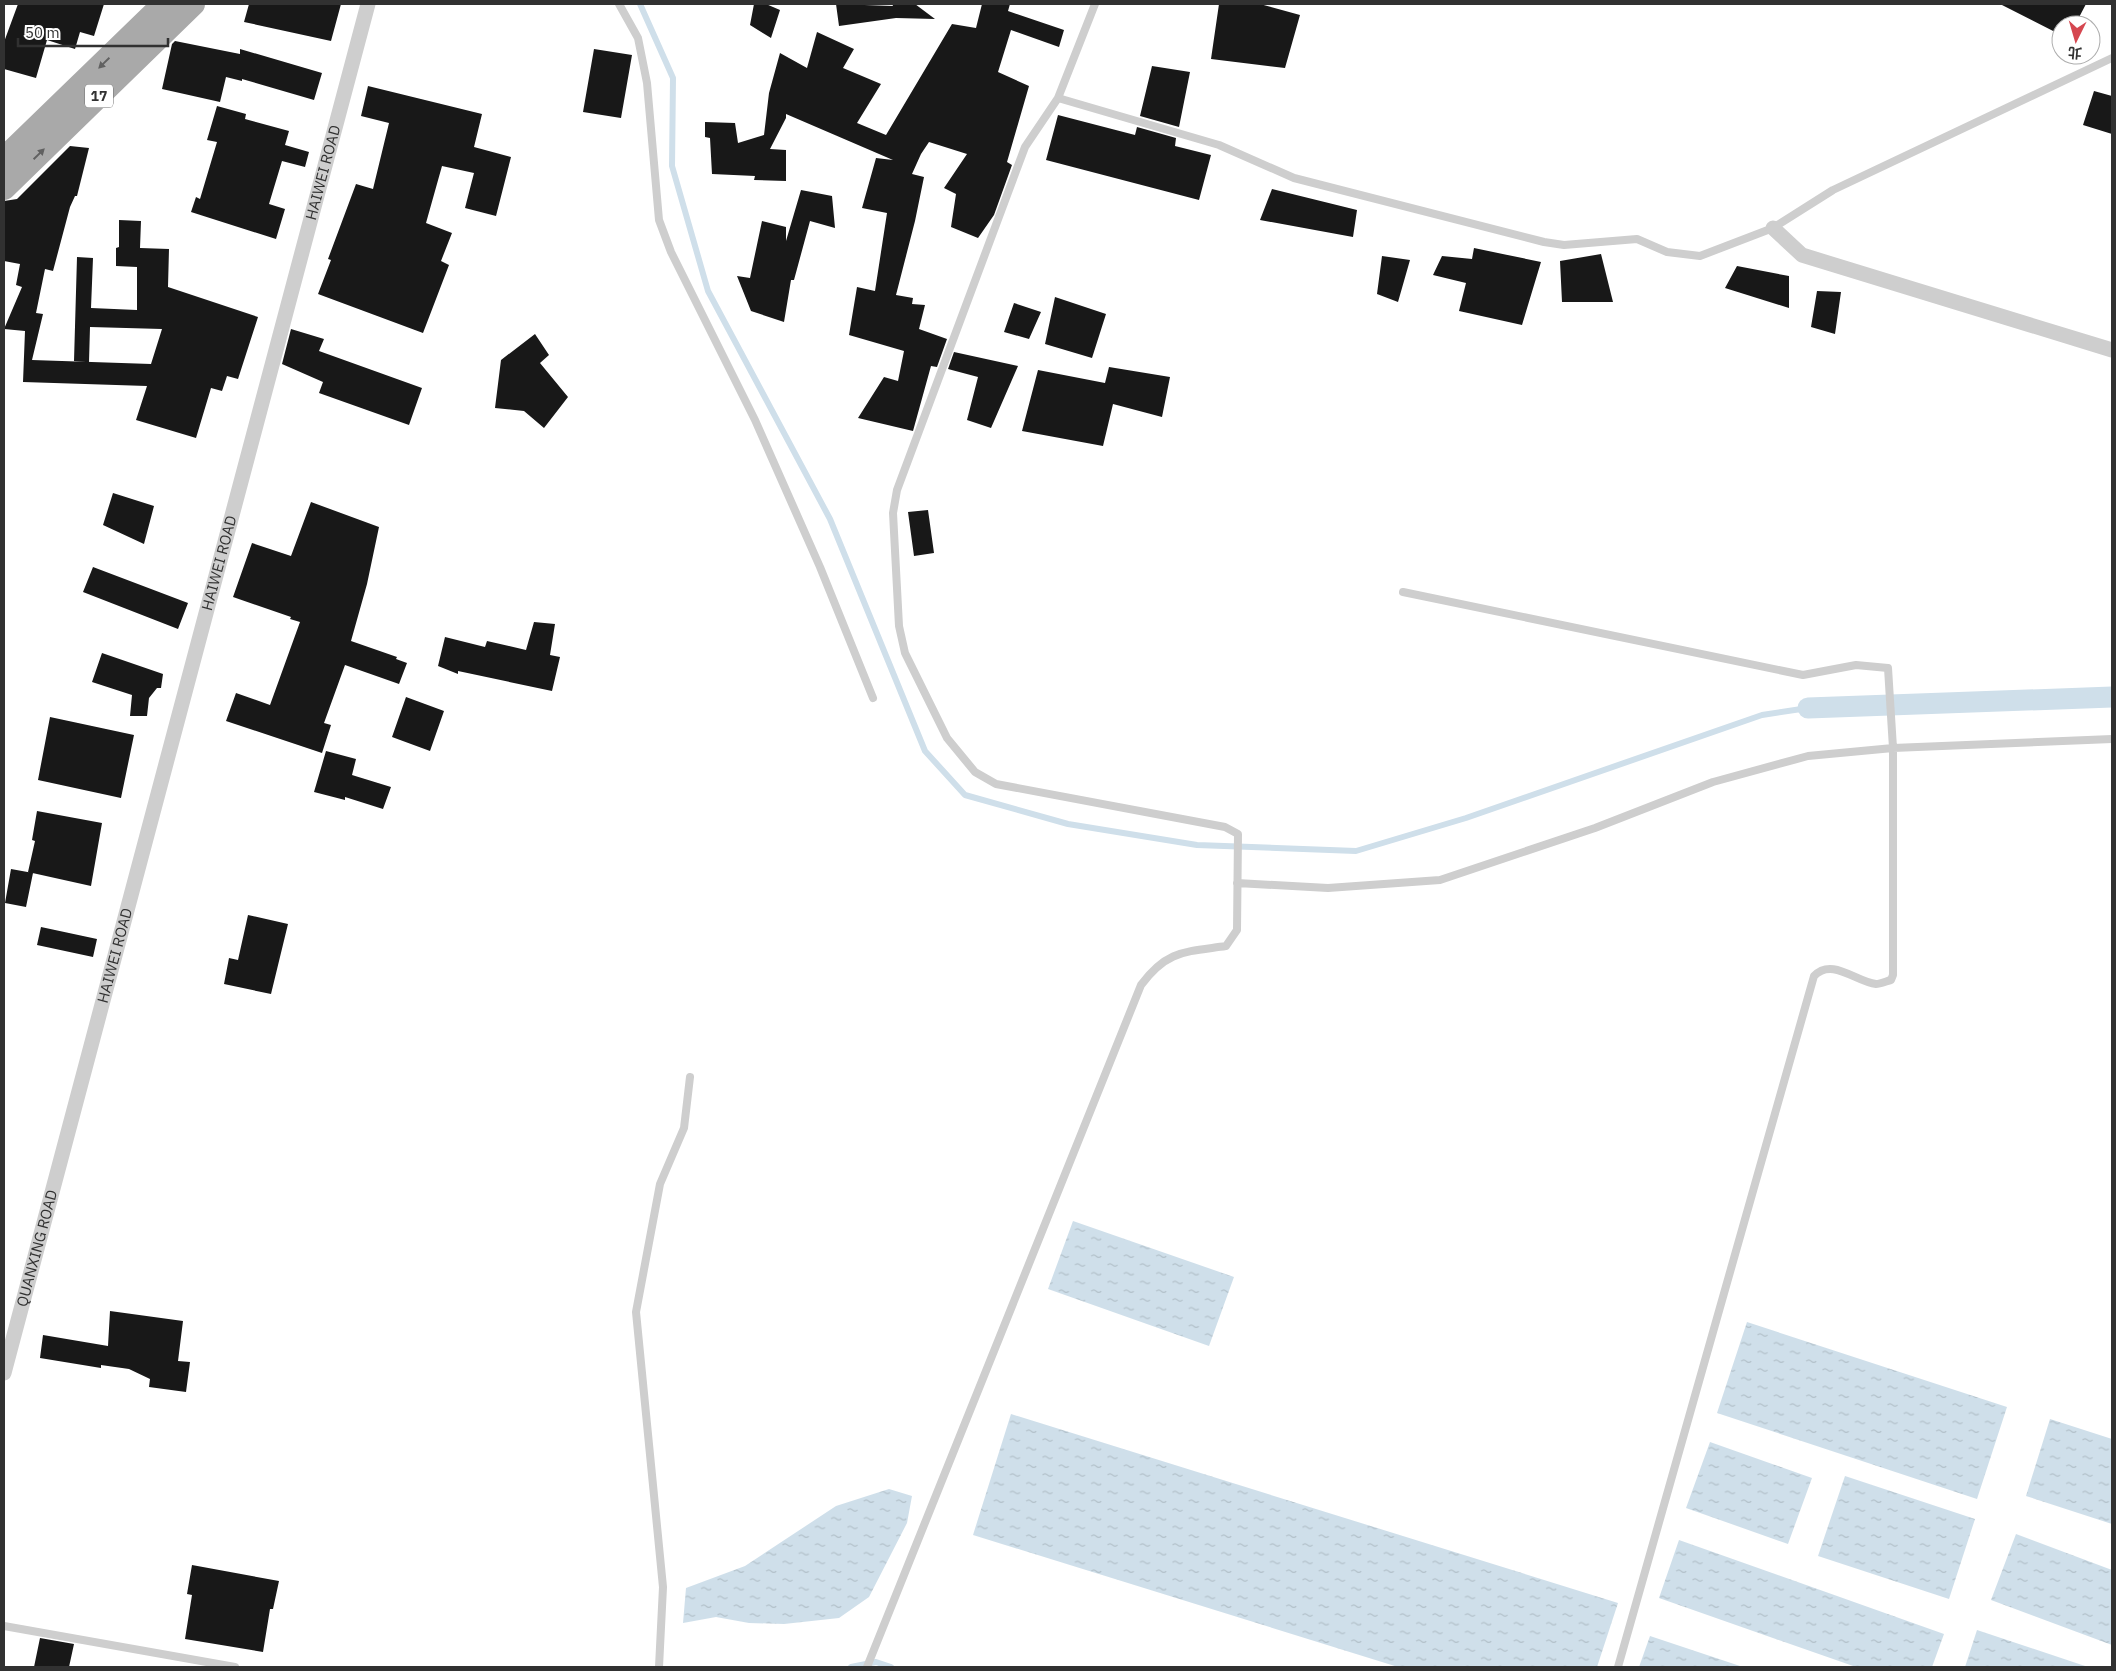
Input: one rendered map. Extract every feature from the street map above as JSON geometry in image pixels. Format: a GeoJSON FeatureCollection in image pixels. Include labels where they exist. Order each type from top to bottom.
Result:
{"type":"FeatureCollection","features":[{"type":"Feature","properties":{"kind":"main road","name":"17"},"geometry":{"type":"LineString","coordinates":[[4,159],[164,4]]}},
{"type":"Feature","properties":{"kind":"main road","name":"17"},"geometry":{"type":"LineString","coordinates":[[4,188],[193,4]]}},
{"type":"Feature","properties":{"kind":"street","name":"HAIWEI ROAD"},"geometry":{"type":"LineString","coordinates":[[71,1124],[368,4]]}},
{"type":"Feature","properties":{"kind":"street"},"geometry":{"type":"LineString","coordinates":[[1773,228],[1802,255],[2112,350]]}},
{"type":"Feature","properties":{"kind":"street","name":"QUANXING ROAD"},"geometry":{"type":"LineString","coordinates":[[4,1373],[71,1124]]}},
{"type":"Feature","properties":{"kind":"lane"},"geometry":{"type":"LineString","coordinates":[[619,4],[638,38],[647,82],[658,220],[671,252],[755,420],[820,567],[873,698]]}},
{"type":"Feature","properties":{"kind":"lane"},"geometry":{"type":"LineString","coordinates":[[867,1667],[1141,985],[1152,970],[1175,954],[1226,946],[1237,930],[1238,834],[1225,827],[996,784],[985,779],[975,772],[947,738],[905,653],[899,626],[893,513],[897,490],[1025,147],[1058,98],[1095,4]]}},
{"type":"Feature","properties":{"kind":"lane"},"geometry":{"type":"LineString","coordinates":[[1058,98],[1219,145],[1294,178],[1544,242],[1564,245],[1637,239],[1667,252],[1700,256],[1773,228],[1833,190],[2112,58]]}},
{"type":"Feature","properties":{"kind":"lane"},"geometry":{"type":"LineString","coordinates":[[1403,592],[1803,675],[1856,665],[1888,668],[1893,748],[1893,975],[1891,980],[1877,984],[1834,969],[1825,968],[1814,976],[1618,1667]]}},
{"type":"Feature","properties":{"kind":"lane"},"geometry":{"type":"LineString","coordinates":[[1237,883],[1328,888],[1440,880],[1595,828],[1713,782],[1808,756],[1893,748],[2112,739]]}},
{"type":"Feature","properties":{"kind":"lane"},"geometry":{"type":"LineString","coordinates":[[659,1667],[663,1587],[636,1312],[660,1184],[684,1128],[690,1078]]}},
{"type":"Feature","properties":{"kind":"lane"},"geometry":{"type":"LineString","coordinates":[[4,1626],[236,1667]]}},
{"type":"Feature","properties":{"kind":"water"},"geometry":{"type":"Polygon","coordinates":[[[1073,1221],[1234,1277],[1209,1346],[1048,1289],[1073,1221]]]}},
{"type":"Feature","properties":{"kind":"water"},"geometry":{"type":"Polygon","coordinates":[[[1747,1322],[2007,1407],[1977,1499],[1717,1413],[1747,1322]]]}},
{"type":"Feature","properties":{"kind":"water"},"geometry":{"type":"Polygon","coordinates":[[[1011,1414],[1618,1603],[1597,1667],[1398,1667],[973,1535],[1011,1414]]]}},
{"type":"Feature","properties":{"kind":"water"},"geometry":{"type":"Polygon","coordinates":[[[2050,1419],[2112,1439],[2112,1524],[2026,1496],[2050,1419]]]}},
{"type":"Feature","properties":{"kind":"water"},"geometry":{"type":"Polygon","coordinates":[[[1710,1442],[1812,1478],[1788,1544],[1686,1508],[1710,1442]]]}},
{"type":"Feature","properties":{"kind":"water"},"geometry":{"type":"Polygon","coordinates":[[[1845,1476],[1975,1519],[1949,1599],[1818,1556],[1845,1476]]]}},
{"type":"Feature","properties":{"kind":"water"},"geometry":{"type":"Polygon","coordinates":[[[889,1489],[912,1496],[907,1523],[869,1597],[839,1618],[784,1624],[749,1623],[716,1617],[683,1623],[686,1588],[745,1566],[836,1506],[889,1489]]]}},
{"type":"Feature","properties":{"kind":"water"},"geometry":{"type":"Polygon","coordinates":[[[2016,1534],[2112,1570],[2112,1645],[1991,1600],[2016,1534]]]}},
{"type":"Feature","properties":{"kind":"water"},"geometry":{"type":"Polygon","coordinates":[[[1679,1540],[1944,1634],[1932,1667],[1856,1667],[1659,1598],[1679,1540]]]}},
{"type":"Feature","properties":{"kind":"water"},"geometry":{"type":"Polygon","coordinates":[[[1977,1630],[2088,1667],[1965,1667],[1977,1630]]]}},
{"type":"Feature","properties":{"kind":"water"},"geometry":{"type":"Polygon","coordinates":[[[1650,1636],[1743,1667],[1639,1667],[1650,1636]]]}},
{"type":"Feature","properties":{"kind":"building"},"geometry":{"type":"Polygon","coordinates":[[[18,4],[104,4],[94,36],[80,32],[75,49],[47,40],[36,78],[4,69],[4,42],[18,4]]]}},
{"type":"Feature","properties":{"kind":"building"},"geometry":{"type":"Polygon","coordinates":[[[249,4],[341,4],[331,41],[244,22],[249,4]]]}},
{"type":"Feature","properties":{"kind":"building"},"geometry":{"type":"Polygon","coordinates":[[[754,4],[766,4],[780,10],[771,38],[750,25],[754,4]]]}},
{"type":"Feature","properties":{"kind":"building"},"geometry":{"type":"Polygon","coordinates":[[[836,4],[893,6],[892,4],[915,4],[935,19],[896,18],[839,26],[836,4]]]}},
{"type":"Feature","properties":{"kind":"building"},"geometry":{"type":"Polygon","coordinates":[[[982,4],[1010,4],[1008,11],[1064,30],[1059,47],[1011,30],[998,72],[1029,86],[1007,162],[1012,165],[994,215],[978,238],[951,227],[956,194],[944,188],[967,154],[929,142],[912,174],[924,177],[896,295],[913,298],[912,304],[925,305],[919,329],[947,339],[937,367],[931,366],[913,431],[858,418],[884,377],[898,381],[904,351],[849,335],[857,287],[875,291],[887,213],[862,208],[876,158],[893,160],[786,114],[786,118],[770,149],[786,150],[786,181],[754,180],[755,176],[712,174],[710,138],[705,137],[705,122],[735,123],[738,143],[764,135],[769,93],[780,53],[807,68],[817,32],[854,49],[843,68],[881,84],[857,123],[886,135],[952,24],[976,28],[982,4]]]}},
{"type":"Feature","properties":{"kind":"building"},"geometry":{"type":"Polygon","coordinates":[[[1219,4],[1260,4],[1300,15],[1285,68],[1211,59],[1219,4]]]}},
{"type":"Feature","properties":{"kind":"building"},"geometry":{"type":"Polygon","coordinates":[[[2000,4],[2086,4],[2080,15],[2051,15],[2051,30],[2000,4]]]}},
{"type":"Feature","properties":{"kind":"building"},"geometry":{"type":"Polygon","coordinates":[[[175,41],[240,54],[240,49],[322,73],[314,100],[242,79],[242,81],[226,77],[220,102],[162,89],[172,44],[175,41]]]}},
{"type":"Feature","properties":{"kind":"building"},"geometry":{"type":"Polygon","coordinates":[[[594,49],[632,55],[621,118],[583,112],[594,49]]]}},
{"type":"Feature","properties":{"kind":"building"},"geometry":{"type":"Polygon","coordinates":[[[1152,66],[1190,72],[1179,127],[1140,116],[1152,66]]]}},
{"type":"Feature","properties":{"kind":"building"},"geometry":{"type":"Polygon","coordinates":[[[368,86],[482,114],[474,147],[511,157],[496,216],[465,208],[474,173],[442,166],[426,223],[452,233],[441,261],[449,265],[423,333],[318,294],[331,260],[328,259],[356,184],[373,189],[389,123],[361,116],[368,86]]]}},
{"type":"Feature","properties":{"kind":"building"},"geometry":{"type":"Polygon","coordinates":[[[2094,91],[2112,96],[2112,134],[2083,125],[2094,91]]]}},
{"type":"Feature","properties":{"kind":"building"},"geometry":{"type":"Polygon","coordinates":[[[217,106],[246,114],[245,119],[289,131],[285,145],[309,152],[305,167],[282,161],[269,204],[285,209],[276,239],[191,212],[196,197],[200,199],[217,142],[207,140],[217,106]]]}},
{"type":"Feature","properties":{"kind":"building"},"geometry":{"type":"Polygon","coordinates":[[[1058,115],[1135,135],[1137,127],[1176,138],[1175,146],[1211,155],[1199,200],[1046,160],[1058,115]]]}},
{"type":"Feature","properties":{"kind":"building"},"geometry":{"type":"Polygon","coordinates":[[[70,146],[89,148],[77,196],[75,196],[70,207],[53,271],[45,269],[36,313],[43,314],[32,360],[86,362],[74,361],[77,257],[93,258],[91,308],[137,310],[137,267],[116,266],[116,248],[119,247],[119,220],[141,221],[140,248],[169,249],[168,287],[258,317],[238,379],[227,376],[222,391],[211,388],[196,438],[136,420],[147,386],[23,382],[25,331],[4,329],[22,287],[16,285],[20,264],[4,261],[4,201],[17,199],[70,146]],[[90,327],[89,362],[151,364],[162,329],[90,327]]]}},
{"type":"Feature","properties":{"kind":"building"},"geometry":{"type":"Polygon","coordinates":[[[1272,189],[1357,210],[1353,237],[1260,220],[1272,189]]]}},
{"type":"Feature","properties":{"kind":"building"},"geometry":{"type":"Polygon","coordinates":[[[801,190],[832,196],[835,228],[810,221],[794,280],[791,280],[784,322],[751,311],[737,276],[750,278],[762,221],[786,227],[786,241],[801,190]]]}},
{"type":"Feature","properties":{"kind":"building"},"geometry":{"type":"Polygon","coordinates":[[[1474,248],[1541,262],[1522,325],[1459,311],[1466,283],[1433,275],[1442,256],[1472,259],[1474,248]]]}},
{"type":"Feature","properties":{"kind":"building"},"geometry":{"type":"Polygon","coordinates":[[[1601,254],[1613,302],[1562,302],[1560,261],[1601,254]]]}},
{"type":"Feature","properties":{"kind":"building"},"geometry":{"type":"Polygon","coordinates":[[[1382,256],[1410,260],[1398,302],[1377,294],[1382,256]]]}},
{"type":"Feature","properties":{"kind":"building"},"geometry":{"type":"Polygon","coordinates":[[[1737,266],[1789,276],[1789,308],[1725,288],[1737,266]]]}},
{"type":"Feature","properties":{"kind":"building"},"geometry":{"type":"Polygon","coordinates":[[[1817,291],[1841,292],[1835,334],[1811,327],[1817,291]]]}},
{"type":"Feature","properties":{"kind":"building"},"geometry":{"type":"Polygon","coordinates":[[[1055,297],[1106,314],[1092,358],[1045,344],[1055,297]]]}},
{"type":"Feature","properties":{"kind":"building"},"geometry":{"type":"Polygon","coordinates":[[[1014,303],[1041,312],[1029,339],[1004,332],[1014,303]]]}},
{"type":"Feature","properties":{"kind":"building"},"geometry":{"type":"Polygon","coordinates":[[[291,329],[324,339],[319,351],[422,388],[409,425],[319,393],[323,382],[282,364],[291,329]]]}},
{"type":"Feature","properties":{"kind":"building"},"geometry":{"type":"Polygon","coordinates":[[[535,334],[549,355],[540,363],[568,397],[544,428],[524,411],[495,408],[501,360],[535,334]]]}},
{"type":"Feature","properties":{"kind":"building"},"geometry":{"type":"Polygon","coordinates":[[[954,352],[1018,366],[991,428],[967,420],[978,377],[948,369],[954,352]]]}},
{"type":"Feature","properties":{"kind":"building"},"geometry":{"type":"Polygon","coordinates":[[[1109,367],[1170,377],[1162,417],[1113,404],[1103,446],[1022,431],[1038,370],[1105,383],[1109,367]]]}},
{"type":"Feature","properties":{"kind":"building"},"geometry":{"type":"Polygon","coordinates":[[[113,493],[154,506],[144,544],[103,525],[113,493]]]}},
{"type":"Feature","properties":{"kind":"building"},"geometry":{"type":"Polygon","coordinates":[[[311,502],[379,527],[367,584],[351,641],[397,657],[396,659],[407,663],[399,684],[345,665],[324,723],[331,725],[322,753],[226,721],[236,693],[270,705],[300,622],[290,619],[291,617],[233,597],[252,543],[291,556],[311,502]]]}},
{"type":"Feature","properties":{"kind":"building"},"geometry":{"type":"Polygon","coordinates":[[[928,510],[934,553],[914,556],[908,512],[928,510]]]}},
{"type":"Feature","properties":{"kind":"building"},"geometry":{"type":"Polygon","coordinates":[[[93,567],[188,603],[178,629],[83,592],[93,567]]]}},
{"type":"Feature","properties":{"kind":"building"},"geometry":{"type":"Polygon","coordinates":[[[534,622],[555,624],[550,655],[560,657],[552,691],[458,671],[458,674],[438,666],[445,637],[485,647],[487,641],[526,650],[534,622]]]}},
{"type":"Feature","properties":{"kind":"building"},"geometry":{"type":"Polygon","coordinates":[[[102,653],[163,674],[161,688],[157,688],[149,698],[147,716],[130,716],[132,695],[92,682],[102,653]]]}},
{"type":"Feature","properties":{"kind":"building"},"geometry":{"type":"Polygon","coordinates":[[[406,697],[444,711],[430,751],[392,737],[406,697]]]}},
{"type":"Feature","properties":{"kind":"building"},"geometry":{"type":"Polygon","coordinates":[[[50,717],[134,735],[121,798],[38,780],[50,717]]]}},
{"type":"Feature","properties":{"kind":"building"},"geometry":{"type":"Polygon","coordinates":[[[326,751],[356,759],[352,775],[391,787],[383,809],[345,797],[345,800],[314,792],[326,751]]]}},
{"type":"Feature","properties":{"kind":"building"},"geometry":{"type":"Polygon","coordinates":[[[37,811],[102,823],[91,886],[28,872],[35,841],[32,840],[37,811]]]}},
{"type":"Feature","properties":{"kind":"building"},"geometry":{"type":"Polygon","coordinates":[[[11,869],[33,873],[26,907],[5,903],[11,869]]]}},
{"type":"Feature","properties":{"kind":"building"},"geometry":{"type":"Polygon","coordinates":[[[248,915],[288,924],[271,994],[224,984],[229,958],[238,960],[248,915]]]}},
{"type":"Feature","properties":{"kind":"building"},"geometry":{"type":"Polygon","coordinates":[[[41,927],[97,939],[93,957],[37,945],[41,927]]]}},
{"type":"Feature","properties":{"kind":"building"},"geometry":{"type":"Polygon","coordinates":[[[110,1311],[183,1321],[178,1361],[190,1362],[186,1392],[149,1387],[150,1379],[129,1369],[101,1365],[101,1368],[40,1358],[43,1335],[108,1346],[110,1311]]]}},
{"type":"Feature","properties":{"kind":"building"},"geometry":{"type":"Polygon","coordinates":[[[192,1565],[279,1581],[273,1609],[270,1609],[263,1652],[185,1639],[192,1595],[187,1594],[192,1565]]]}},
{"type":"Feature","properties":{"kind":"building"},"geometry":{"type":"Polygon","coordinates":[[[40,1638],[74,1644],[69,1667],[34,1667],[40,1638]]]}},
{"type":"Feature","properties":{"kind":"waterway"},"geometry":{"type":"LineString","coordinates":[[640,4],[673,78],[672,166],[708,291],[830,519],[925,751],[965,795],[1068,824],[1197,845],[1356,851],[1466,818],[1762,715],[1808,708]]}},
{"type":"Feature","properties":{"kind":"waterway"},"geometry":{"type":"LineString","coordinates":[[1808,708],[2112,697]]}},
{"type":"Feature","properties":{"kind":"waterway"},"geometry":{"type":"LineString","coordinates":[[851,1667],[876,1662],[891,1667]]}}]}
